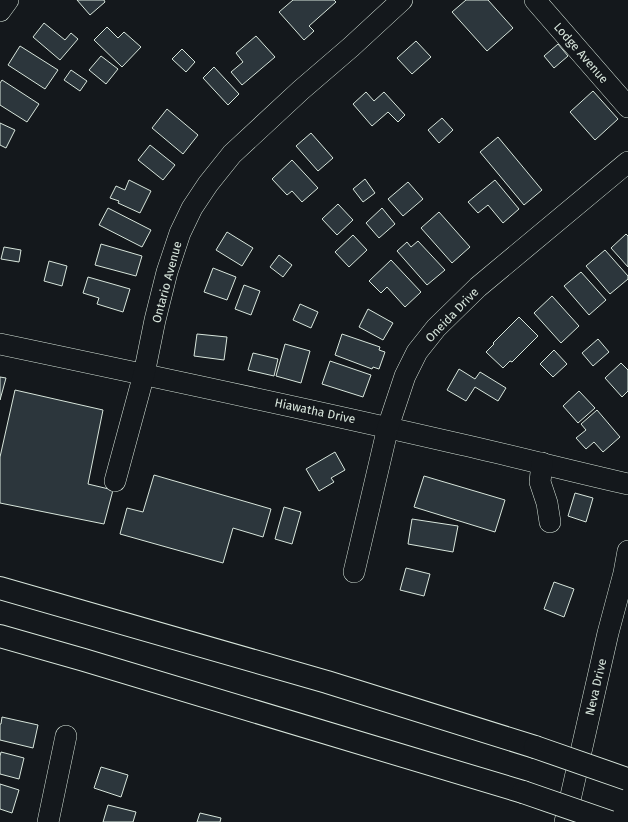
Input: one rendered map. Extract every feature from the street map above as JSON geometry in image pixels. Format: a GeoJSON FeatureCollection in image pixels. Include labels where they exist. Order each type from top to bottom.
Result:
{"type":"FeatureCollection","features":[{"type":"Feature","properties":{"kind":"highway"},"geometry":{"type":"LineString","coordinates":[[0,588],[327,682],[535,747],[628,779]]}},
{"type":"Feature","properties":{"kind":"highway"},"geometry":{"type":"LineString","coordinates":[[0,636],[523,792],[610,822]]}},
{"type":"Feature","properties":{"kind":"street"},"geometry":{"type":"LineString","coordinates":[[0,11],[8,0]]}},
{"type":"Feature","properties":{"kind":"street","name":"Ontario Avenue"},"geometry":{"type":"LineString","coordinates":[[115,481],[144,374],[155,320],[169,265],[180,233],[192,208],[208,184],[232,154],[402,0]]}},
{"type":"Feature","properties":{"kind":"street","name":"Lodge Avenue"},"geometry":{"type":"LineString","coordinates":[[535,0],[628,106]]}},
{"type":"Feature","properties":{"kind":"street","name":"Oneida Drive"},"geometry":{"type":"LineString","coordinates":[[354,572],[388,428],[405,376],[417,352],[436,328],[478,288],[628,162]]}},
{"type":"Feature","properties":{"kind":"street","name":"Hiawatha Drive"},"geometry":{"type":"LineString","coordinates":[[0,344],[388,428],[628,484]]}},
{"type":"Feature","properties":{"kind":"street"},"geometry":{"type":"LineString","coordinates":[[542,463],[540,482],[547,503],[550,522]]}},
{"type":"Feature","properties":{"kind":"street","name":"Neva Drive"},"geometry":{"type":"LineString","coordinates":[[565,822],[606,640],[624,573],[628,551]]}},
{"type":"Feature","properties":{"kind":"street"},"geometry":{"type":"LineString","coordinates":[[48,822],[66,736]]}},
{"type":"Feature","properties":{"kind":"building"},"geometry":{"type":"Polygon","coordinates":[[[77,0],[104,0],[105,2],[90,15],[77,0]]]}},
{"type":"Feature","properties":{"kind":"building"},"geometry":{"type":"Polygon","coordinates":[[[293,0],[334,0],[336,2],[309,26],[314,31],[304,40],[279,12],[293,0]]]}},
{"type":"Feature","properties":{"kind":"building"},"geometry":{"type":"Polygon","coordinates":[[[466,0],[488,0],[513,28],[487,51],[452,12],[466,0]]]}},
{"type":"Feature","properties":{"kind":"building"},"geometry":{"type":"Polygon","coordinates":[[[44,23],[65,40],[71,33],[78,39],[60,60],[33,37],[44,23]]]}},
{"type":"Feature","properties":{"kind":"building"},"geometry":{"type":"Polygon","coordinates":[[[107,27],[118,38],[124,32],[141,47],[122,67],[94,40],[107,27]]]}},
{"type":"Feature","properties":{"kind":"building"},"geometry":{"type":"Polygon","coordinates":[[[256,36],[275,57],[242,85],[231,72],[243,62],[236,53],[256,36]]]}},
{"type":"Feature","properties":{"kind":"building"},"geometry":{"type":"Polygon","coordinates":[[[416,41],[431,57],[412,74],[397,58],[416,41]]]}},
{"type":"Feature","properties":{"kind":"building"},"geometry":{"type":"Polygon","coordinates":[[[558,44],[568,56],[554,68],[544,56],[558,44]]]}},
{"type":"Feature","properties":{"kind":"building"},"geometry":{"type":"Polygon","coordinates":[[[20,46],[58,70],[45,89],[8,65],[20,46]]]}},
{"type":"Feature","properties":{"kind":"building"},"geometry":{"type":"Polygon","coordinates":[[[182,49],[195,62],[186,72],[172,59],[182,49]]]}},
{"type":"Feature","properties":{"kind":"building"},"geometry":{"type":"Polygon","coordinates":[[[101,56],[118,69],[106,84],[89,70],[101,56]]]}},
{"type":"Feature","properties":{"kind":"building"},"geometry":{"type":"Polygon","coordinates":[[[214,67],[239,94],[228,105],[203,78],[214,67]]]}},
{"type":"Feature","properties":{"kind":"building"},"geometry":{"type":"Polygon","coordinates":[[[71,70],[87,81],[80,91],[64,80],[71,70]]]}},
{"type":"Feature","properties":{"kind":"building"},"geometry":{"type":"Polygon","coordinates":[[[2,80],[39,104],[27,122],[0,105],[0,83],[2,80]]]}},
{"type":"Feature","properties":{"kind":"building"},"geometry":{"type":"Polygon","coordinates":[[[593,91],[618,119],[595,140],[570,112],[593,91]]]}},
{"type":"Feature","properties":{"kind":"building"},"geometry":{"type":"Polygon","coordinates":[[[366,92],[374,101],[384,92],[405,115],[398,122],[388,112],[372,126],[353,104],[366,92]]]}},
{"type":"Feature","properties":{"kind":"building"},"geometry":{"type":"Polygon","coordinates":[[[167,109],[198,135],[183,154],[152,128],[167,109]]]}},
{"type":"Feature","properties":{"kind":"building"},"geometry":{"type":"Polygon","coordinates":[[[442,118],[453,130],[439,143],[428,130],[442,118]]]}},
{"type":"Feature","properties":{"kind":"building"},"geometry":{"type":"Polygon","coordinates":[[[0,123],[15,130],[6,148],[0,145],[0,123]]]}},
{"type":"Feature","properties":{"kind":"building"},"geometry":{"type":"Polygon","coordinates":[[[311,133],[333,158],[318,171],[296,146],[311,133]]]}},
{"type":"Feature","properties":{"kind":"building"},"geometry":{"type":"Polygon","coordinates":[[[498,137],[542,190],[524,205],[480,152],[498,137]]]}},
{"type":"Feature","properties":{"kind":"building"},"geometry":{"type":"Polygon","coordinates":[[[150,145],[175,165],[163,180],[138,160],[150,145]]]}},
{"type":"Feature","properties":{"kind":"building"},"geometry":{"type":"Polygon","coordinates":[[[292,160],[318,188],[302,202],[292,191],[287,195],[272,179],[292,160]]]}},
{"type":"Feature","properties":{"kind":"building"},"geometry":{"type":"Polygon","coordinates":[[[365,179],[375,193],[363,202],[353,189],[365,179]]]}},
{"type":"Feature","properties":{"kind":"building"},"geometry":{"type":"Polygon","coordinates":[[[129,180],[151,191],[140,213],[118,203],[119,201],[110,198],[116,186],[125,190],[129,180]]]}},
{"type":"Feature","properties":{"kind":"building"},"geometry":{"type":"Polygon","coordinates":[[[495,180],[519,209],[503,223],[488,205],[478,213],[468,202],[495,180]]]}},
{"type":"Feature","properties":{"kind":"building"},"geometry":{"type":"Polygon","coordinates":[[[408,182],[423,199],[403,216],[388,199],[408,182]]]}},
{"type":"Feature","properties":{"kind":"building"},"geometry":{"type":"Polygon","coordinates":[[[338,204],[353,220],[337,235],[322,219],[338,204]]]}},
{"type":"Feature","properties":{"kind":"building"},"geometry":{"type":"Polygon","coordinates":[[[108,208],[151,230],[142,247],[99,225],[108,208]]]}},
{"type":"Feature","properties":{"kind":"building"},"geometry":{"type":"Polygon","coordinates":[[[382,208],[395,224],[379,238],[366,223],[382,208]]]}},
{"type":"Feature","properties":{"kind":"building"},"geometry":{"type":"Polygon","coordinates":[[[439,212],[470,247],[452,263],[421,228],[439,212]]]}},
{"type":"Feature","properties":{"kind":"building"},"geometry":{"type":"Polygon","coordinates":[[[227,232],[253,248],[242,266],[216,250],[227,232]]]}},
{"type":"Feature","properties":{"kind":"building"},"geometry":{"type":"Polygon","coordinates":[[[626,234],[628,236],[628,267],[611,248],[626,234]]]}},
{"type":"Feature","properties":{"kind":"building"},"geometry":{"type":"Polygon","coordinates":[[[353,235],[367,250],[349,267],[335,252],[353,235]]]}},
{"type":"Feature","properties":{"kind":"building"},"geometry":{"type":"Polygon","coordinates":[[[418,241],[445,270],[427,285],[397,251],[407,242],[411,247],[418,241]]]}},
{"type":"Feature","properties":{"kind":"building"},"geometry":{"type":"Polygon","coordinates":[[[101,244],[142,256],[136,276],[95,265],[101,244]]]}},
{"type":"Feature","properties":{"kind":"building"},"geometry":{"type":"Polygon","coordinates":[[[4,247],[21,250],[19,262],[1,259],[4,247]]]}},
{"type":"Feature","properties":{"kind":"building"},"geometry":{"type":"Polygon","coordinates":[[[605,250],[628,276],[628,279],[610,294],[586,266],[605,250]]]}},
{"type":"Feature","properties":{"kind":"building"},"geometry":{"type":"Polygon","coordinates":[[[279,255],[292,265],[283,277],[270,267],[279,255]]]}},
{"type":"Feature","properties":{"kind":"building"},"geometry":{"type":"Polygon","coordinates":[[[391,260],[421,292],[405,307],[387,287],[381,293],[369,281],[391,260]]]}},
{"type":"Feature","properties":{"kind":"building"},"geometry":{"type":"Polygon","coordinates":[[[49,261],[67,266],[62,286],[44,281],[49,261]]]}},
{"type":"Feature","properties":{"kind":"building"},"geometry":{"type":"Polygon","coordinates":[[[213,268],[236,277],[227,300],[204,292],[213,268]]]}},
{"type":"Feature","properties":{"kind":"building"},"geometry":{"type":"Polygon","coordinates":[[[581,272],[606,300],[589,315],[564,286],[581,272]]]}},
{"type":"Feature","properties":{"kind":"building"},"geometry":{"type":"Polygon","coordinates":[[[88,277],[130,289],[123,312],[97,304],[99,298],[83,293],[88,277]]]}},
{"type":"Feature","properties":{"kind":"building"},"geometry":{"type":"Polygon","coordinates":[[[244,285],[260,291],[251,315],[235,309],[244,285]]]}},
{"type":"Feature","properties":{"kind":"building"},"geometry":{"type":"Polygon","coordinates":[[[552,296],[579,326],[561,343],[534,313],[552,296]]]}},
{"type":"Feature","properties":{"kind":"building"},"geometry":{"type":"Polygon","coordinates":[[[300,304],[318,312],[311,328],[293,320],[300,304]]]}},
{"type":"Feature","properties":{"kind":"building"},"geometry":{"type":"Polygon","coordinates":[[[368,309],[393,323],[383,340],[359,327],[368,309]]]}},
{"type":"Feature","properties":{"kind":"building"},"geometry":{"type":"Polygon","coordinates":[[[519,317],[538,336],[512,362],[510,361],[503,368],[486,352],[519,317]]]}},
{"type":"Feature","properties":{"kind":"building"},"geometry":{"type":"Polygon","coordinates":[[[197,334],[227,337],[224,360],[194,356],[197,334]]]}},
{"type":"Feature","properties":{"kind":"building"},"geometry":{"type":"Polygon","coordinates":[[[342,334],[380,347],[379,350],[385,352],[379,369],[373,367],[372,369],[335,355],[342,334]]]}},
{"type":"Feature","properties":{"kind":"building"},"geometry":{"type":"Polygon","coordinates":[[[598,339],[609,352],[593,366],[582,353],[598,339]]]}},
{"type":"Feature","properties":{"kind":"building"},"geometry":{"type":"Polygon","coordinates":[[[285,344],[310,351],[301,383],[276,376],[285,344]]]}},
{"type":"Feature","properties":{"kind":"building"},"geometry":{"type":"Polygon","coordinates":[[[554,350],[567,364],[553,377],[540,364],[554,350]]]}},
{"type":"Feature","properties":{"kind":"building"},"geometry":{"type":"Polygon","coordinates":[[[253,353],[278,359],[274,376],[248,370],[253,353]]]}},
{"type":"Feature","properties":{"kind":"building"},"geometry":{"type":"Polygon","coordinates":[[[330,361],[371,375],[363,397],[322,384],[330,361]]]}},
{"type":"Feature","properties":{"kind":"building"},"geometry":{"type":"Polygon","coordinates":[[[621,363],[628,370],[628,391],[622,397],[605,378],[621,363]]]}},
{"type":"Feature","properties":{"kind":"building"},"geometry":{"type":"Polygon","coordinates":[[[459,369],[475,379],[480,372],[506,388],[498,401],[475,387],[466,401],[447,390],[459,369]]]}},
{"type":"Feature","properties":{"kind":"building"},"geometry":{"type":"Polygon","coordinates":[[[0,377],[6,378],[0,400],[0,377]]]}},
{"type":"Feature","properties":{"kind":"building"},"geometry":{"type":"Polygon","coordinates":[[[15,390],[103,410],[88,484],[113,490],[104,524],[0,503],[0,457],[15,390]]]}},
{"type":"Feature","properties":{"kind":"building"},"geometry":{"type":"Polygon","coordinates":[[[579,391],[595,408],[578,423],[563,406],[579,391]]]}},
{"type":"Feature","properties":{"kind":"building"},"geometry":{"type":"Polygon","coordinates":[[[597,410],[620,437],[603,452],[594,442],[586,449],[576,438],[586,430],[581,424],[597,410]]]}},
{"type":"Feature","properties":{"kind":"building"},"geometry":{"type":"Polygon","coordinates":[[[335,452],[345,470],[331,478],[334,482],[319,491],[306,469],[335,452]]]}},
{"type":"Feature","properties":{"kind":"building"},"geometry":{"type":"Polygon","coordinates":[[[154,475],[271,509],[263,537],[233,528],[223,563],[120,534],[127,508],[143,512],[154,475]]]}},
{"type":"Feature","properties":{"kind":"building"},"geometry":{"type":"Polygon","coordinates":[[[424,476],[505,500],[495,532],[414,507],[424,476]]]}},
{"type":"Feature","properties":{"kind":"building"},"geometry":{"type":"Polygon","coordinates":[[[575,493],[593,498],[586,522],[568,516],[575,493]]]}},
{"type":"Feature","properties":{"kind":"building"},"geometry":{"type":"Polygon","coordinates":[[[284,507],[301,512],[292,544],[275,539],[284,507]]]}},
{"type":"Feature","properties":{"kind":"building"},"geometry":{"type":"Polygon","coordinates":[[[412,519],[458,526],[453,552],[408,544],[412,519]]]}},
{"type":"Feature","properties":{"kind":"building"},"geometry":{"type":"Polygon","coordinates":[[[406,568],[430,574],[424,596],[400,590],[406,568]]]}},
{"type":"Feature","properties":{"kind":"building"},"geometry":{"type":"Polygon","coordinates":[[[554,582],[574,589],[564,617],[544,609],[554,582]]]}},
{"type":"Feature","properties":{"kind":"building"},"geometry":{"type":"Polygon","coordinates":[[[2,717],[38,725],[33,748],[0,740],[0,724],[2,717]]]}},
{"type":"Feature","properties":{"kind":"building"},"geometry":{"type":"Polygon","coordinates":[[[1,752],[24,758],[19,779],[0,774],[1,752]]]}},
{"type":"Feature","properties":{"kind":"building"},"geometry":{"type":"Polygon","coordinates":[[[101,767],[128,775],[121,797],[94,788],[101,767]]]}},
{"type":"Feature","properties":{"kind":"building"},"geometry":{"type":"Polygon","coordinates":[[[0,784],[19,790],[12,813],[0,809],[0,784]]]}},
{"type":"Feature","properties":{"kind":"building"},"geometry":{"type":"Polygon","coordinates":[[[108,805],[136,812],[133,822],[103,822],[108,805]]]}},
{"type":"Feature","properties":{"kind":"building"},"geometry":{"type":"Polygon","coordinates":[[[200,813],[221,818],[220,822],[197,822],[200,813]]]}}]}
